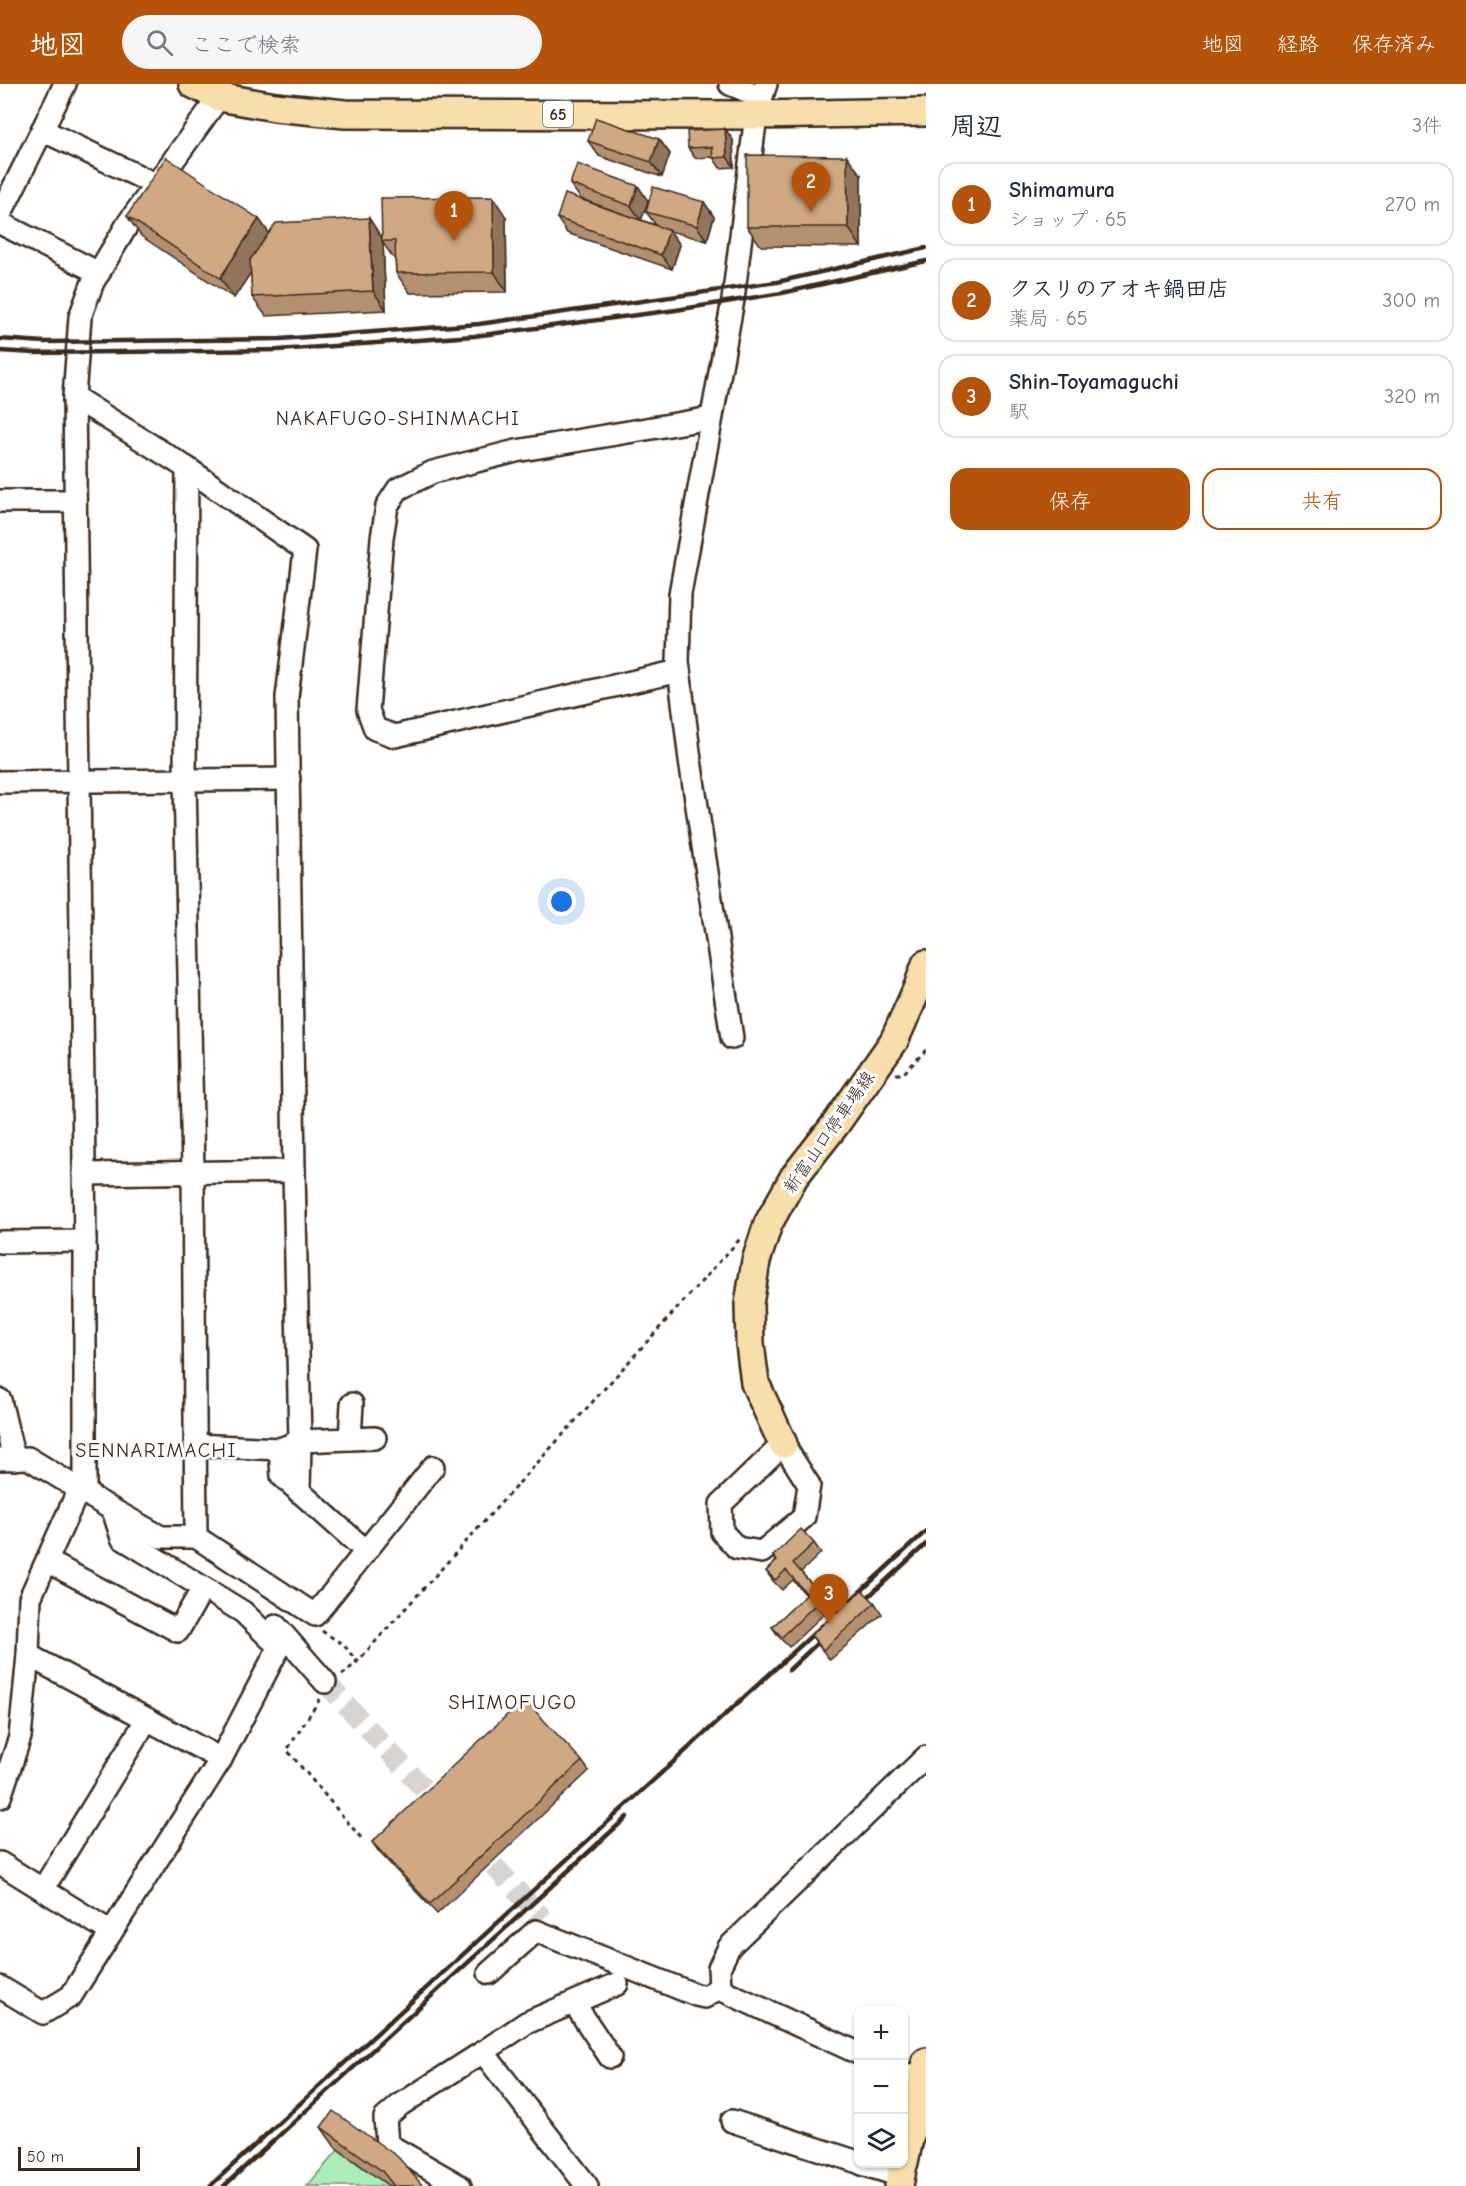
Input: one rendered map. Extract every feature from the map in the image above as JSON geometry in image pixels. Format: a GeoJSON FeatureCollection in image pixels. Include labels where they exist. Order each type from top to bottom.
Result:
{"type":"FeatureCollection","features":[{"type":"Feature","properties":{"kind":"main road","name":"65"},"geometry":{"type":"LineString","coordinates":[[193,84],[219,97],[275,107],[345,114],[761,99],[926,112]]}},
{"type":"Feature","properties":{"kind":"main road","name":"新富山口停車場線"},"geometry":{"type":"LineString","coordinates":[[783,1444],[755,1383],[750,1344],[749,1305],[756,1261],[768,1224],[794,1176],[835,1125],[894,1041],[926,964]]}},
{"type":"Feature","properties":{"kind":"main road"},"geometry":{"type":"LineString","coordinates":[[902,2172],[917,2072]]}},
{"type":"Feature","properties":{"kind":"street"},"geometry":{"type":"LineString","coordinates":[[0,214],[65,84]]}},
{"type":"Feature","properties":{"kind":"street"},"geometry":{"type":"LineString","coordinates":[[730,84],[761,99],[733,300],[680,594],[678,661],[690,760],[732,1038]]}},
{"type":"Feature","properties":{"kind":"street"},"geometry":{"type":"LineString","coordinates":[[0,1797],[20,1737],[28,1655],[30,1598],[82,1491],[85,1241],[74,397],[80,317],[99,273],[129,222],[219,97]]}},
{"type":"Feature","properties":{"kind":"street"},"geometry":{"type":"LineString","coordinates":[[42,130],[157,185]]}},
{"type":"Feature","properties":{"kind":"street"},"geometry":{"type":"LineString","coordinates":[[0,223],[99,273]]}},
{"type":"Feature","properties":{"kind":"street"},"geometry":{"type":"LineString","coordinates":[[74,397],[187,468],[305,550],[287,697],[299,1492]]}},
{"type":"Feature","properties":{"kind":"street"},"geometry":{"type":"LineString","coordinates":[[679,671],[394,736],[375,729],[368,710],[382,538],[387,506],[398,489],[433,472],[516,451],[711,418]]}},
{"type":"Feature","properties":{"kind":"street"},"geometry":{"type":"LineString","coordinates":[[187,468],[185,780],[193,1172],[196,1537]]}},
{"type":"Feature","properties":{"kind":"street"},"geometry":{"type":"LineString","coordinates":[[0,501],[75,501]]}},
{"type":"Feature","properties":{"kind":"street"},"geometry":{"type":"LineString","coordinates":[[0,782],[289,779]]}},
{"type":"Feature","properties":{"kind":"street"},"geometry":{"type":"LineString","coordinates":[[84,1174],[294,1171]]}},
{"type":"Feature","properties":{"kind":"street"},"geometry":{"type":"LineString","coordinates":[[0,1242],[85,1241]]}},
{"type":"Feature","properties":{"kind":"street"},"geometry":{"type":"LineString","coordinates":[[0,1400],[7,1459],[28,1458],[258,1607],[328,1685]]}},
{"type":"Feature","properties":{"kind":"street"},"geometry":{"type":"LineString","coordinates":[[350,1439],[352,1404]]}},
{"type":"Feature","properties":{"kind":"street"},"geometry":{"type":"LineString","coordinates":[[195,1445],[280,1449],[300,1441],[375,1438]]}},
{"type":"Feature","properties":{"kind":"street"},"geometry":{"type":"LineString","coordinates":[[783,1444],[809,1485],[804,1517],[762,1552],[737,1548],[723,1532],[722,1504],[783,1444]]}},
{"type":"Feature","properties":{"kind":"street"},"geometry":{"type":"LineString","coordinates":[[280,1449],[282,1476],[366,1551]]}},
{"type":"Feature","properties":{"kind":"street"},"geometry":{"type":"LineString","coordinates":[[114,1514],[161,1537],[196,1537],[315,1614],[434,1467]]}},
{"type":"Feature","properties":{"kind":"street"},"geometry":{"type":"LineString","coordinates":[[0,1986],[43,2013],[70,1996],[220,1759],[279,1647],[243,1612],[122,1538],[114,1514]]}},
{"type":"Feature","properties":{"kind":"street"},"geometry":{"type":"LineString","coordinates":[[47,1561],[178,1631],[203,1588]]}},
{"type":"Feature","properties":{"kind":"street"},"geometry":{"type":"LineString","coordinates":[[28,1655],[220,1759]]}},
{"type":"Feature","properties":{"kind":"street"},"geometry":{"type":"LineString","coordinates":[[43,1889],[147,1719]]}},
{"type":"Feature","properties":{"kind":"street"},"geometry":{"type":"LineString","coordinates":[[489,1973],[536,1931],[705,1997],[716,1989],[719,1968],[729,1947],[926,1757]]}},
{"type":"Feature","properties":{"kind":"street"},"geometry":{"type":"LineString","coordinates":[[0,1863],[111,1932]]}},
{"type":"Feature","properties":{"kind":"street"},"geometry":{"type":"LineString","coordinates":[[543,1920],[557,1928],[724,1991],[854,2051]]}},
{"type":"Feature","properties":{"kind":"street"},"geometry":{"type":"LineString","coordinates":[[460,2186],[387,2144],[385,2118],[400,2105],[526,2023],[617,1984]]}},
{"type":"Feature","properties":{"kind":"street"},"geometry":{"type":"LineString","coordinates":[[574,2003],[610,2057]]}},
{"type":"Feature","properties":{"kind":"street"},"geometry":{"type":"LineString","coordinates":[[483,2052],[587,2186]]}},
{"type":"Feature","properties":{"kind":"street"},"geometry":{"type":"LineString","coordinates":[[732,2121],[854,2161]]}},
{"type":"Feature","properties":{"kind":"street"},"geometry":{"type":"LineString","coordinates":[[883,2168],[902,2172]]}},
{"type":"Feature","properties":{"kind":"path"},"geometry":{"type":"LineString","coordinates":[[362,1839],[287,1750],[328,1685],[357,1662],[740,1238],[768,1224]]}},
{"type":"Feature","properties":{"kind":"green space"},"geometry":{"type":"Polygon","coordinates":[[[338,2150],[389,2186],[307,2186],[338,2150]]]}},
{"type":"Feature","properties":{"kind":"building"},"geometry":{"type":"Polygon","coordinates":[[[596,118],[659,139],[651,162],[588,141],[596,118]]]}},
{"type":"Feature","properties":{"kind":"building"},"geometry":{"type":"Polygon","coordinates":[[[725,129],[727,157],[713,158],[712,147],[688,148],[687,131],[725,129]]]}},
{"type":"Feature","properties":{"kind":"building"},"geometry":{"type":"Polygon","coordinates":[[[747,155],[847,156],[848,227],[747,227],[747,155]]]}},
{"type":"Feature","properties":{"kind":"building"},"geometry":{"type":"Polygon","coordinates":[[[166,157],[259,219],[220,278],[127,216],[166,157]]]}},
{"type":"Feature","properties":{"kind":"building"},"geometry":{"type":"Polygon","coordinates":[[[577,164],[638,186],[631,206],[570,184],[577,164]]]}},
{"type":"Feature","properties":{"kind":"building"},"geometry":{"type":"Polygon","coordinates":[[[653,187],[704,202],[697,226],[646,212],[653,187]]]}},
{"type":"Feature","properties":{"kind":"building"},"geometry":{"type":"Polygon","coordinates":[[[565,194],[669,230],[661,255],[557,218],[565,194]]]}},
{"type":"Feature","properties":{"kind":"building"},"geometry":{"type":"Polygon","coordinates":[[[493,197],[494,272],[396,273],[395,241],[382,241],[381,198],[493,197]]]}},
{"type":"Feature","properties":{"kind":"building"},"geometry":{"type":"Polygon","coordinates":[[[369,218],[373,291],[252,297],[250,260],[276,223],[369,218]]]}},
{"type":"Feature","properties":{"kind":"building"},"geometry":{"type":"Polygon","coordinates":[[[801,1529],[814,1543],[793,1563],[814,1587],[824,1578],[830,1585],[821,1594],[837,1612],[862,1590],[875,1603],[823,1650],[811,1635],[830,1618],[816,1604],[782,1637],[772,1627],[807,1594],[786,1570],[775,1580],[766,1571],[777,1561],[773,1556],[801,1529]]]}},
{"type":"Feature","properties":{"kind":"building"},"geometry":{"type":"Polygon","coordinates":[[[524,1699],[582,1761],[430,1904],[372,1842],[524,1699]]]}},
{"type":"Feature","properties":{"kind":"building"},"geometry":{"type":"Polygon","coordinates":[[[333,2111],[398,2157],[423,2186],[394,2186],[382,2171],[321,2127],[333,2111]]]}},
{"type":"Feature","properties":{"kind":"tunnel"},"geometry":{"type":"LineString","coordinates":[[325,1682],[446,1813]]}},
{"type":"Feature","properties":{"kind":"tunnel"},"geometry":{"type":"LineString","coordinates":[[473,1843],[543,1919]]}},
{"type":"Feature","properties":{"kind":"railway"},"geometry":{"type":"LineString","coordinates":[[0,339],[44,342],[280,339],[479,324],[777,282],[926,248]]}},
{"type":"Feature","properties":{"kind":"railway"},"geometry":{"type":"LineString","coordinates":[[0,351],[34,353],[278,350],[474,336],[676,310],[782,293],[926,261]]}},
{"type":"Feature","properties":{"kind":"railway"},"geometry":{"type":"LineString","coordinates":[[850,1601],[926,1531]]}},
{"type":"Feature","properties":{"kind":"railway"},"geometry":{"type":"LineString","coordinates":[[857,1607],[926,1544]]}},
{"type":"Feature","properties":{"kind":"railway"},"geometry":{"type":"LineString","coordinates":[[210,2186],[823,1625]]}},
{"type":"Feature","properties":{"kind":"railway"},"geometry":{"type":"LineString","coordinates":[[789,1670],[828,1633]]}},
{"type":"Feature","properties":{"kind":"railway"},"geometry":{"type":"LineString","coordinates":[[224,2186],[627,1817]]}},
{"type":"Feature","properties":{"kind":"place","name":"クスリのアオキ鍋田店"},"geometry":{"type":"Point","coordinates":[811,212]}},
{"type":"Feature","properties":{"kind":"place","name":"Shimamura"},"geometry":{"type":"Point","coordinates":[454,241]}},
{"type":"Feature","properties":{"kind":"place","name":"Shin-Toyamaguchi"},"geometry":{"type":"Point","coordinates":[829,1624]}},
{"type":"Feature","properties":{"kind":"district","name":"NAKAFUGO-SHINMACHI"},"geometry":{"type":"Point","coordinates":[398,418]}},
{"type":"Feature","properties":{"kind":"district","name":"SENNARIMACHI"},"geometry":{"type":"Point","coordinates":[156,1450]}},
{"type":"Feature","properties":{"kind":"district","name":"SHIMOFUGO"},"geometry":{"type":"Point","coordinates":[513,1702]}}]}
